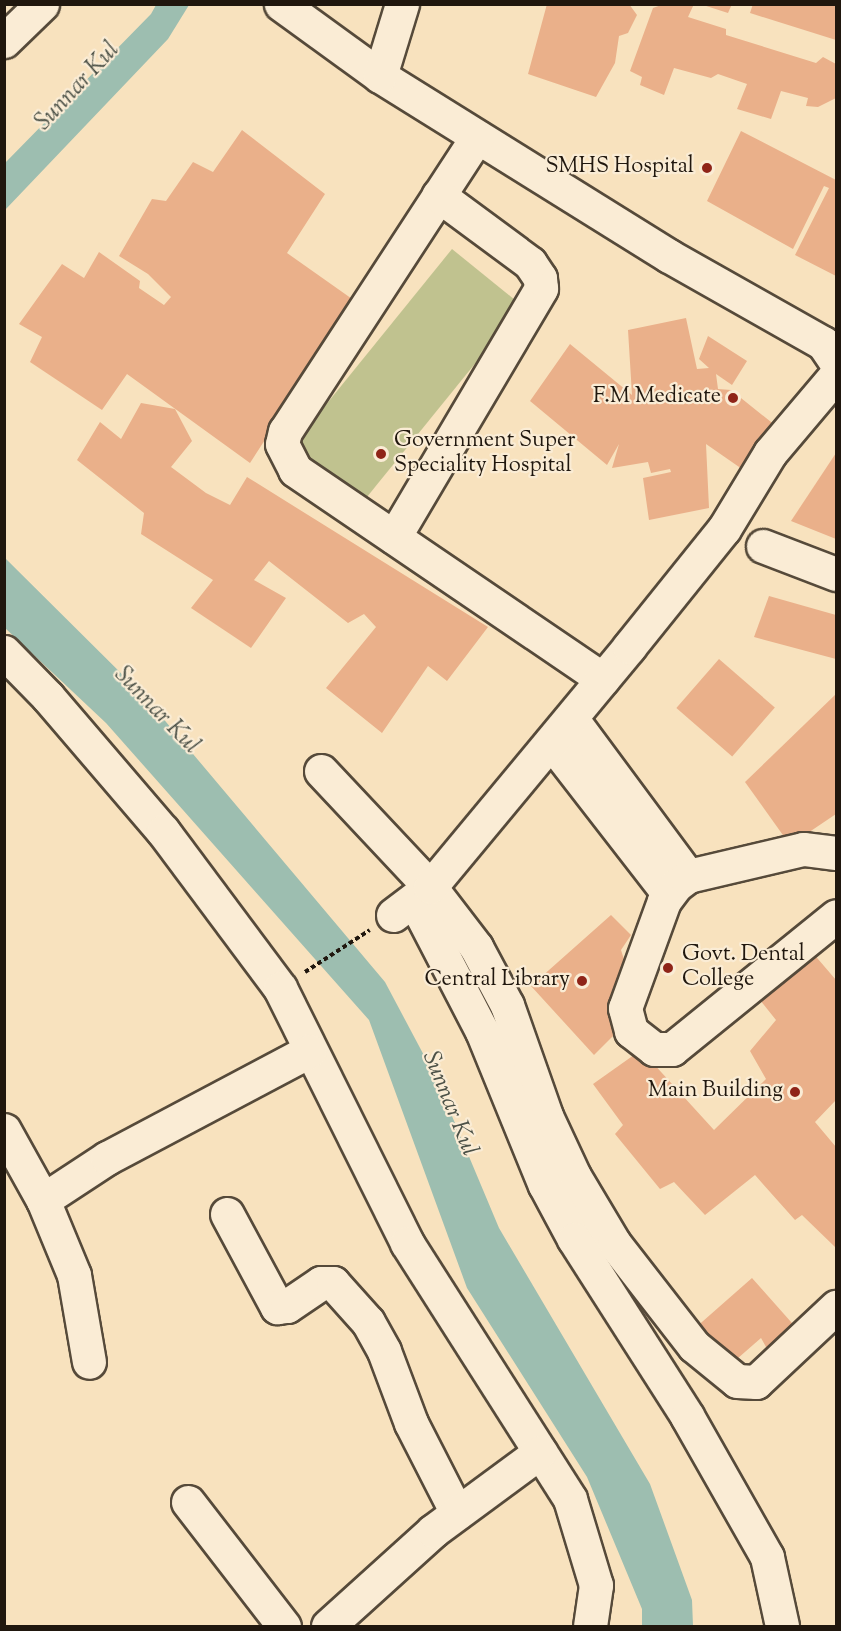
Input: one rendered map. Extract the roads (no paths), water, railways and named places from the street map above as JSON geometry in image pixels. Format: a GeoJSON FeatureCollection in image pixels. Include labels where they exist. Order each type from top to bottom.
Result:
{"type":"FeatureCollection","features":[{"type":"Feature","properties":{"kind":"street"},"geometry":{"type":"LineString","coordinates":[[4,41],[42,4]]}},
{"type":"Feature","properties":{"kind":"street"},"geometry":{"type":"LineString","coordinates":[[281,4],[380,76],[669,256],[832,349]]}},
{"type":"Feature","properties":{"kind":"street"},"geometry":{"type":"LineString","coordinates":[[380,76],[402,4]]}},
{"type":"Feature","properties":{"kind":"street"},"geometry":{"type":"LineString","coordinates":[[477,136],[285,431],[282,444],[296,470],[603,679]]}},
{"type":"Feature","properties":{"kind":"street"},"geometry":{"type":"LineString","coordinates":[[394,537],[541,288],[540,278],[530,263],[438,195]]}},
{"type":"Feature","properties":{"kind":"street"},"geometry":{"type":"LineString","coordinates":[[412,901],[603,679],[724,529],[770,453],[837,375]]}},
{"type":"Feature","properties":{"kind":"street"},"geometry":{"type":"LineString","coordinates":[[763,546],[837,574]]}},
{"type":"Feature","properties":{"kind":"street"},"geometry":{"type":"LineString","coordinates":[[4,652],[48,697],[163,831],[280,988],[309,1051],[407,1243],[570,1499],[596,1585],[591,1626]]}},
{"type":"Feature","properties":{"kind":"street"},"geometry":{"type":"LineString","coordinates":[[561,730],[679,885]]}},
{"type":"Feature","properties":{"kind":"street"},"geometry":{"type":"LineString","coordinates":[[321,771],[412,901],[482,1031],[550,1194],[687,1416],[766,1557],[782,1626]]}},
{"type":"Feature","properties":{"kind":"street"},"geometry":{"type":"LineString","coordinates":[[679,885],[803,849],[837,853]]}},
{"type":"Feature","properties":{"kind":"street"},"geometry":{"type":"LineString","coordinates":[[679,885],[625,1008],[631,1031],[654,1049],[672,1049],[686,1040],[837,916]]}},
{"type":"Feature","properties":{"kind":"street"},"geometry":{"type":"LineString","coordinates":[[412,901],[476,947],[507,1005],[546,1116],[574,1176],[614,1243],[694,1346],[737,1381],[756,1382],[837,1307]]}},
{"type":"Feature","properties":{"kind":"street"},"geometry":{"type":"LineString","coordinates":[[43,1200],[107,1158],[309,1051]]}},
{"type":"Feature","properties":{"kind":"street"},"geometry":{"type":"LineString","coordinates":[[4,1130],[43,1200],[74,1275],[89,1362]]}},
{"type":"Feature","properties":{"kind":"street"},"geometry":{"type":"LineString","coordinates":[[227,1214],[277,1307],[287,1306],[321,1283],[333,1283],[368,1322],[384,1351],[411,1423],[457,1513]]}},
{"type":"Feature","properties":{"kind":"street"},"geometry":{"type":"LineString","coordinates":[[328,1626],[457,1513],[540,1452]]}},
{"type":"Feature","properties":{"kind":"street"},"geometry":{"type":"LineString","coordinates":[[189,1502],[284,1626]]}},
{"type":"Feature","properties":{"kind":"water"},"geometry":{"type":"Polygon","coordinates":[[[156,5],[189,5],[168,39],[5,210],[5,163],[151,14],[156,5]]]}},
{"type":"Feature","properties":{"kind":"water","name":"Sunnar Kul"},"geometry":{"type":"Polygon","coordinates":[[[4,557],[145,697],[385,982],[436,1078],[499,1228],[650,1484],[692,1600],[693,1626],[642,1626],[642,1609],[587,1477],[467,1288],[369,1020],[106,723],[5,628],[4,557]]]}},
{"type":"Feature","properties":{"kind":"place","name":"SMHS Hospital"},"geometry":{"type":"Point","coordinates":[707,168]}},
{"type":"Feature","properties":{"kind":"place","name":"F.M Medicate"},"geometry":{"type":"Point","coordinates":[733,398]}},
{"type":"Feature","properties":{"kind":"place","name":"Government Super Speciality Hospital"},"geometry":{"type":"Point","coordinates":[381,454]}},
{"type":"Feature","properties":{"kind":"place","name":"Govt. Dental College"},"geometry":{"type":"Point","coordinates":[668,968]}},
{"type":"Feature","properties":{"kind":"place","name":"Central Library"},"geometry":{"type":"Point","coordinates":[582,981]}},
{"type":"Feature","properties":{"kind":"place","name":"Main Building"},"geometry":{"type":"Point","coordinates":[795,1092]}}]}
